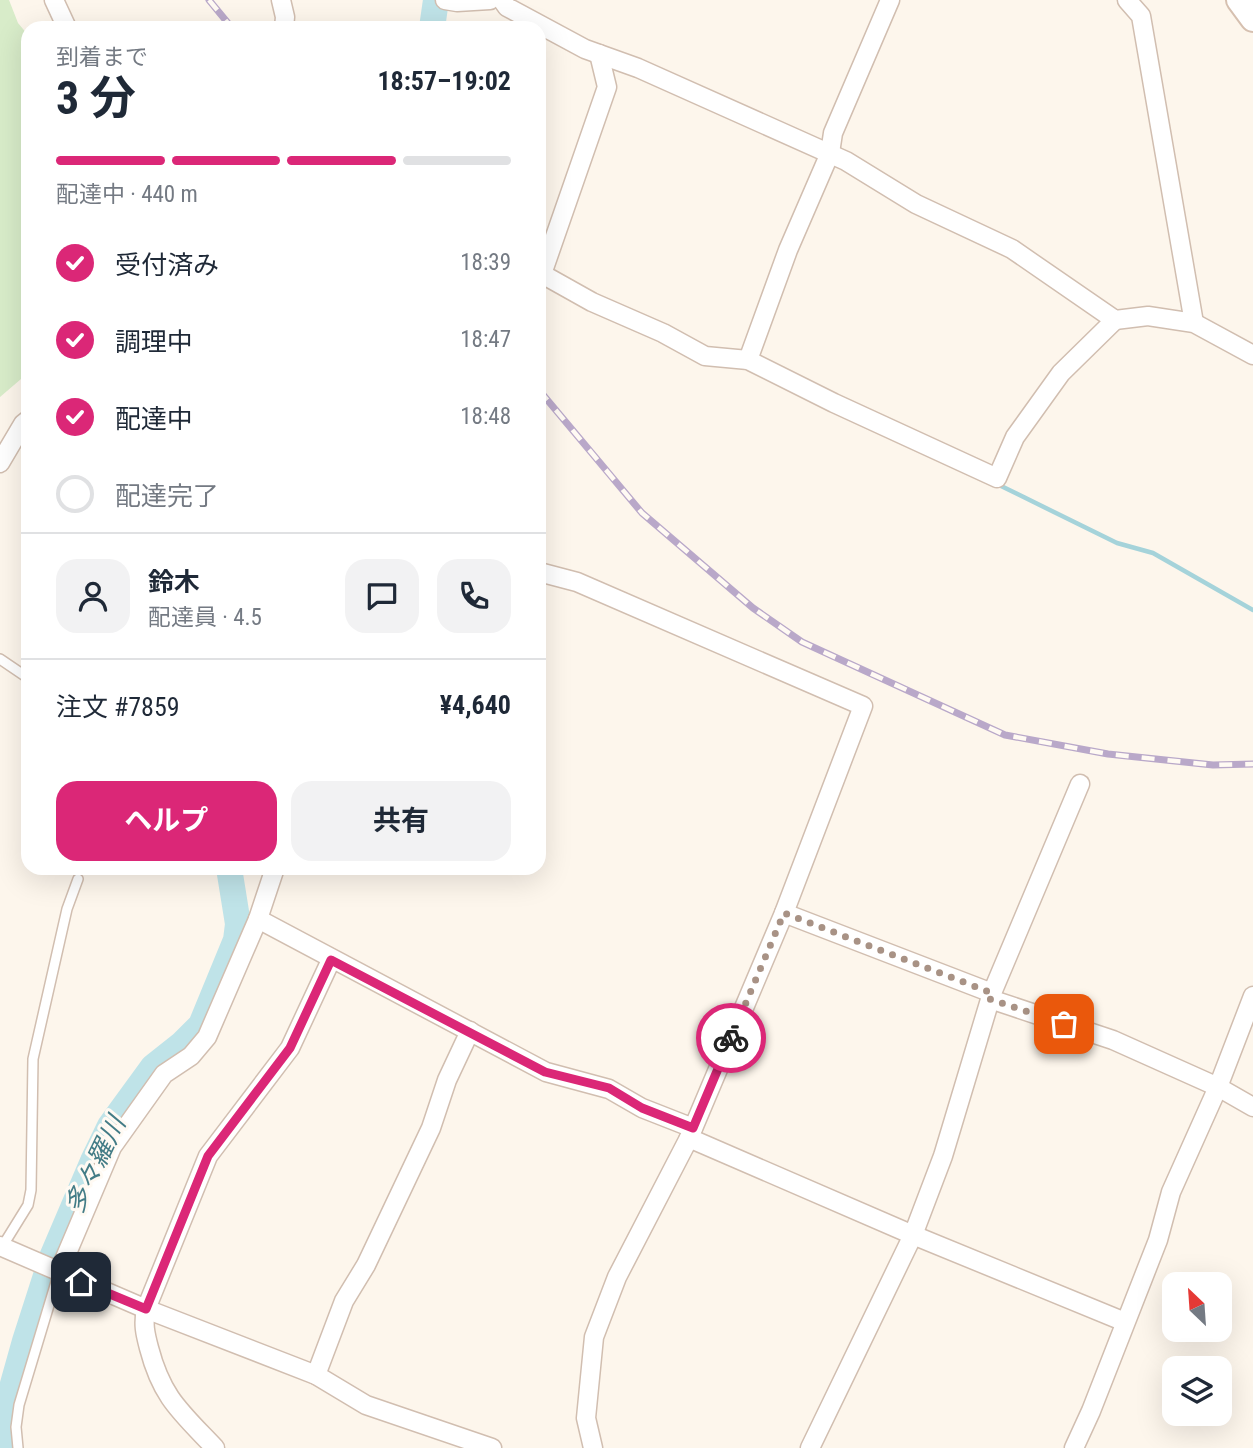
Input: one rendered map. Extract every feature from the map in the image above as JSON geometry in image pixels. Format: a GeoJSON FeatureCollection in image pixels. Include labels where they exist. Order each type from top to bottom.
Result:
{"type":"FeatureCollection","features":[{"type":"Feature","properties":{"kind":"street"},"geometry":{"type":"LineString","coordinates":[[54,0],[63,21]]}},
{"type":"Feature","properties":{"kind":"street"},"geometry":{"type":"LineString","coordinates":[[281,0],[285,21]]}},
{"type":"Feature","properties":{"kind":"street"},"geometry":{"type":"LineString","coordinates":[[445,0],[490,0]]}},
{"type":"Feature","properties":{"kind":"street"},"geometry":{"type":"LineString","coordinates":[[502,0],[507,7],[534,21]]}},
{"type":"Feature","properties":{"kind":"street"},"geometry":{"type":"LineString","coordinates":[[748,360],[788,250],[830,153],[833,133],[891,0]]}},
{"type":"Feature","properties":{"kind":"street"},"geometry":{"type":"LineString","coordinates":[[1127,0],[1140,16],[1194,323]]}},
{"type":"Feature","properties":{"kind":"street"},"geometry":{"type":"LineString","coordinates":[[1239,0],[1253,19]]}},
{"type":"Feature","properties":{"kind":"street"},"geometry":{"type":"LineString","coordinates":[[546,27],[599,54],[638,68],[830,153],[916,204],[1012,249],[1115,320]]}},
{"type":"Feature","properties":{"kind":"street"},"geometry":{"type":"LineString","coordinates":[[546,262],[607,87],[599,54]]}},
{"type":"Feature","properties":{"kind":"street"},"geometry":{"type":"LineString","coordinates":[[546,276],[592,302],[663,332],[705,356],[748,360],[845,409],[997,478],[1015,437],[1061,373],[1115,320],[1148,316],[1194,323],[1253,355]]}},
{"type":"Feature","properties":{"kind":"street"},"geometry":{"type":"LineString","coordinates":[[0,463],[21,427]]}},
{"type":"Feature","properties":{"kind":"street"},"geometry":{"type":"LineString","coordinates":[[546,574],[577,582],[863,706],[784,913],[691,1133],[618,1277],[594,1337],[586,1418],[593,1448]]}},
{"type":"Feature","properties":{"kind":"street"},"geometry":{"type":"LineString","coordinates":[[810,1448],[913,1235],[943,1156],[991,996],[1080,783]]}},
{"type":"Feature","properties":{"kind":"street"},"geometry":{"type":"LineString","coordinates":[[52,1269],[112,1147],[164,1074],[191,1056],[207,1037],[258,919],[273,875]]}},
{"type":"Feature","properties":{"kind":"street"},"geometry":{"type":"LineString","coordinates":[[784,913],[991,996],[1113,1040],[1218,1087],[1253,1107]]}},
{"type":"Feature","properties":{"kind":"street"},"geometry":{"type":"LineString","coordinates":[[258,919],[545,1072],[609,1088],[691,1133],[913,1235],[1125,1322]]}},
{"type":"Feature","properties":{"kind":"street"},"geometry":{"type":"LineString","coordinates":[[215,1448],[161,1387],[143,1324],[146,1309],[208,1156],[290,1048],[331,960]]}},
{"type":"Feature","properties":{"kind":"street"},"geometry":{"type":"LineString","coordinates":[[1074,1448],[1158,1240],[1171,1192],[1218,1087],[1253,996]]}},
{"type":"Feature","properties":{"kind":"street"},"geometry":{"type":"LineString","coordinates":[[316,1375],[344,1301],[366,1265],[431,1128],[447,1080],[470,1031]]}},
{"type":"Feature","properties":{"kind":"street"},"geometry":{"type":"LineString","coordinates":[[1,1247],[146,1309],[316,1375],[366,1405],[492,1448]]}},
{"type":"Feature","properties":{"kind":"lane"},"geometry":{"type":"LineString","coordinates":[[0,659],[21,673]]}},
{"type":"Feature","properties":{"kind":"lane"},"geometry":{"type":"LineString","coordinates":[[1,1247],[28,1205],[32,1190],[33,1059],[67,909],[78,879]]}},
{"type":"Feature","properties":{"kind":"lane"},"geometry":{"type":"LineString","coordinates":[[18,1448],[16,1427],[19,1405],[52,1269]]}},
{"type":"Feature","properties":{"kind":"green space"},"geometry":{"type":"Polygon","coordinates":[[[0,0],[9,0],[21,27],[21,379],[0,397],[0,0]]]}},
{"type":"Feature","properties":{"kind":"waterway","name":"多々羅川"},"geometry":{"type":"LineString","coordinates":[[433,21],[436,0]]}},
{"type":"Feature","properties":{"kind":"waterway"},"geometry":{"type":"LineString","coordinates":[[997,484],[1117,543],[1153,553],[1253,610]]}},
{"type":"Feature","properties":{"kind":"waterway","name":"多々羅川"},"geometry":{"type":"LineString","coordinates":[[5,1448],[2,1423],[25,1341],[52,1257],[93,1161],[110,1126],[153,1067],[201,1025],[236,940],[238,924],[230,875]]}},
{"type":"Feature","properties":{"kind":"railway"},"geometry":{"type":"LineString","coordinates":[[209,0],[226,21]]}},
{"type":"Feature","properties":{"kind":"railway"},"geometry":{"type":"LineString","coordinates":[[546,398],[642,513],[753,608],[802,642],[1005,735],[1108,754],[1213,765],[1253,764]]}},
{"type":"Feature","properties":{"kind":"way so far"},"geometry":{"type":"LineString","coordinates":[[731,1038],[784,913],[992,993],[990,999],[1064,1024]]}},
{"type":"Feature","properties":{"kind":"route"},"geometry":{"type":"LineString","coordinates":[[81,1282],[146,1309],[208,1156],[290,1048],[331,960],[545,1072],[609,1088],[642,1108],[693,1128],[731,1038]]}}]}
